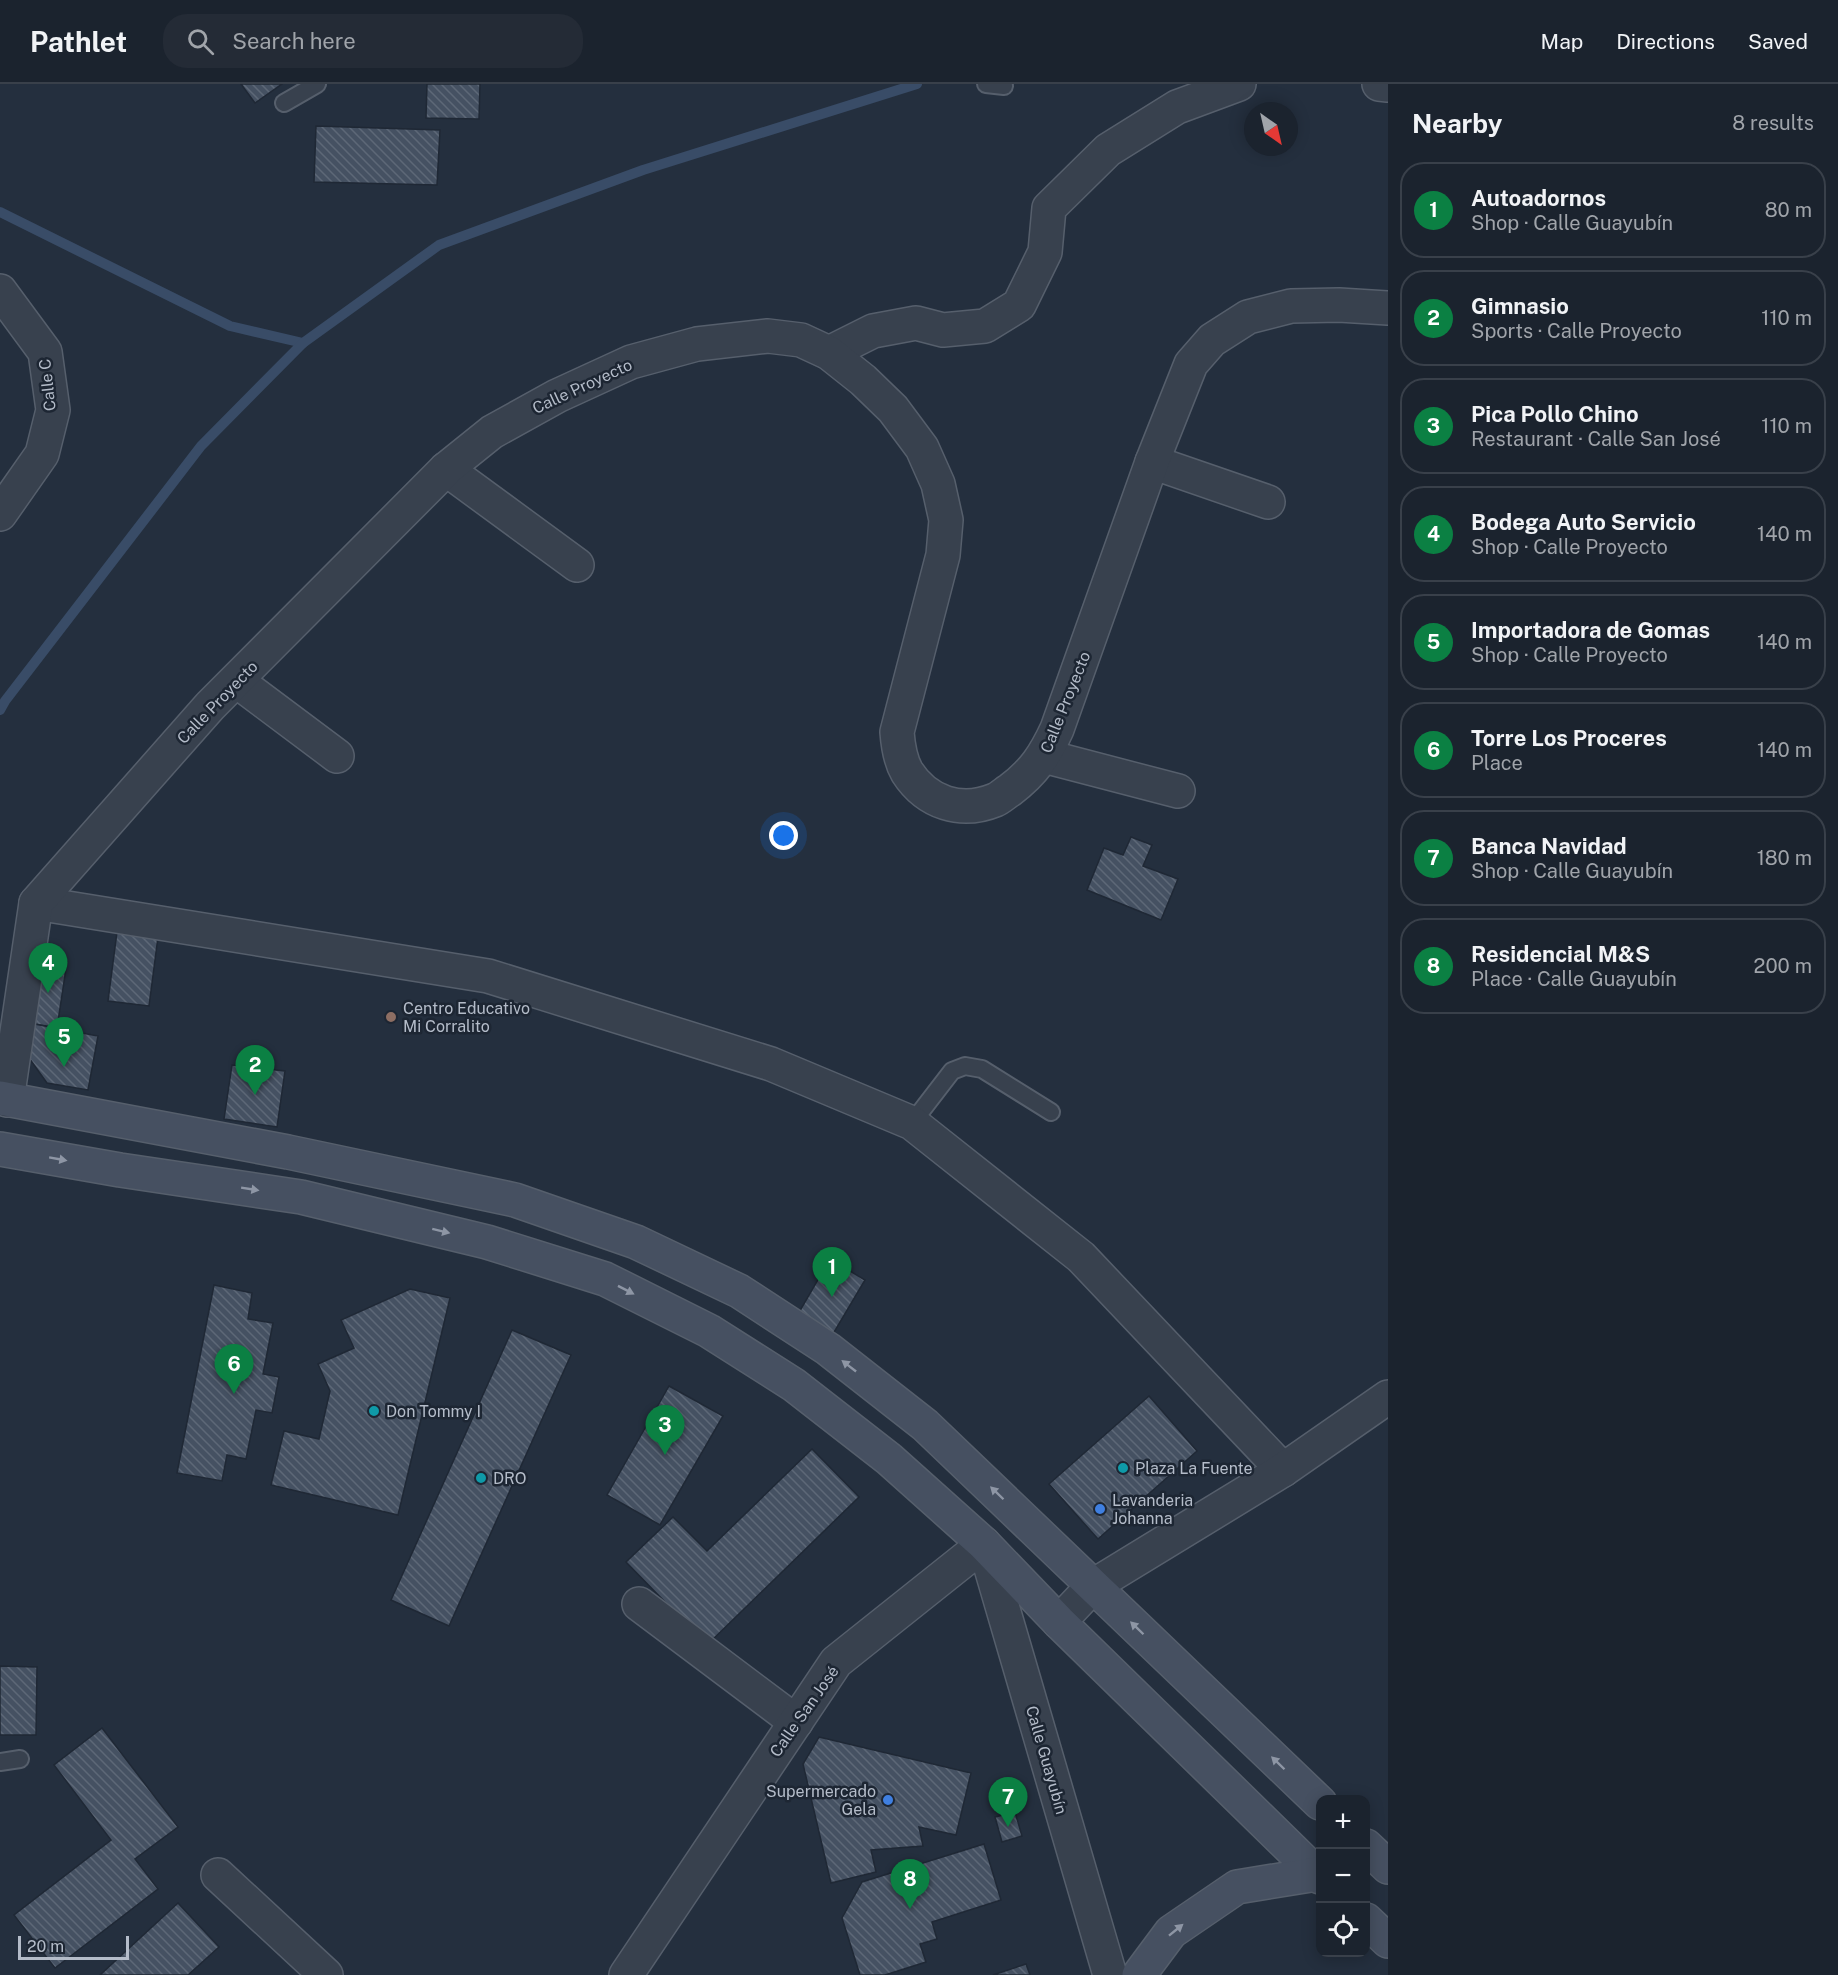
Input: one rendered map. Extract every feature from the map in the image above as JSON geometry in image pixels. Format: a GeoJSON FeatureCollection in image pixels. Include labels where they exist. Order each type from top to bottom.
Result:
{"type":"FeatureCollection","features":[{"type":"Feature","properties":{"kind":"main road"},"geometry":{"type":"LineString","coordinates":[[0,1134],[3,1099],[288,1152],[515,1200],[636,1242],[739,1291],[828,1349],[925,1425],[1316,1799]]}},
{"type":"Feature","properties":{"kind":"main road"},"geometry":{"type":"LineString","coordinates":[[0,1149],[120,1170],[301,1197],[487,1242],[605,1279],[709,1331],[794,1385],[888,1459],[984,1544],[1059,1622],[1316,1872]]}},
{"type":"Feature","properties":{"kind":"main road"},"geometry":{"type":"LineString","coordinates":[[1368,1849],[1388,1868]]}},
{"type":"Feature","properties":{"kind":"main road"},"geometry":{"type":"LineString","coordinates":[[1139,1975],[1171,1932],[1237,1887],[1316,1875]]}},
{"type":"Feature","properties":{"kind":"main road"},"geometry":{"type":"LineString","coordinates":[[1370,1925],[1388,1941]]}},
{"type":"Feature","properties":{"kind":"street"},"geometry":{"type":"LineString","coordinates":[[829,353],[873,331],[916,323],[943,330],[985,326],[1019,305],[1045,252],[1048,208],[1108,150],[1177,107],[1239,84]]}},
{"type":"Feature","properties":{"kind":"street"},"geometry":{"type":"LineString","coordinates":[[1379,84],[1388,85]]}},
{"type":"Feature","properties":{"kind":"street","name":"Calle C"},"geometry":{"type":"LineString","coordinates":[[0,291],[45,352],[53,410],[42,454],[0,514]]}},
{"type":"Feature","properties":{"kind":"street","name":"Calle Proyecto"},"geometry":{"type":"LineString","coordinates":[[36,903],[210,706],[446,469],[492,432],[556,396],[630,362],[698,344],[768,336],[801,340],[829,353],[863,380],[893,410],[922,448],[938,484],[946,520],[943,555],[897,732],[899,750],[906,771],[923,791],[943,803],[968,807],[996,800],[1024,780],[1044,756],[1057,729],[1152,462],[1191,364],[1212,340],[1248,317],[1291,306],[1339,305],[1388,308]]}},
{"type":"Feature","properties":{"kind":"street"},"geometry":{"type":"LineString","coordinates":[[1152,462],[1268,502]]}},
{"type":"Feature","properties":{"kind":"street"},"geometry":{"type":"LineString","coordinates":[[446,469],[577,565]]}},
{"type":"Feature","properties":{"kind":"street"},"geometry":{"type":"LineString","coordinates":[[237,681],[337,756]]}},
{"type":"Feature","properties":{"kind":"street"},"geometry":{"type":"LineString","coordinates":[[1044,756],[1178,791]]}},
{"type":"Feature","properties":{"kind":"street"},"geometry":{"type":"LineString","coordinates":[[3,1099],[36,903],[488,976],[771,1064],[912,1123],[1081,1257],[1283,1470]]}},
{"type":"Feature","properties":{"kind":"street"},"geometry":{"type":"LineString","coordinates":[[1059,1622],[1094,1586],[1283,1470],[1388,1397]]}},
{"type":"Feature","properties":{"kind":"street","name":"Calle San José"},"geometry":{"type":"LineString","coordinates":[[626,1975],[836,1662],[984,1544]]}},
{"type":"Feature","properties":{"kind":"street","name":"Calle Guayubín"},"geometry":{"type":"LineString","coordinates":[[984,1544],[1110,1975]]}},
{"type":"Feature","properties":{"kind":"street"},"geometry":{"type":"LineString","coordinates":[[639,1604],[796,1722]]}},
{"type":"Feature","properties":{"kind":"street"},"geometry":{"type":"LineString","coordinates":[[218,1875],[326,1975]]}},
{"type":"Feature","properties":{"kind":"lane"},"geometry":{"type":"LineString","coordinates":[[284,102],[317,84]]}},
{"type":"Feature","properties":{"kind":"lane"},"geometry":{"type":"LineString","coordinates":[[986,84],[1004,86]]}},
{"type":"Feature","properties":{"kind":"lane"},"geometry":{"type":"LineString","coordinates":[[912,1123],[952,1071],[965,1066],[982,1069],[1051,1112]]}},
{"type":"Feature","properties":{"kind":"lane"},"geometry":{"type":"LineString","coordinates":[[0,1762],[20,1759]]}},
{"type":"Feature","properties":{"kind":"building"},"geometry":{"type":"Polygon","coordinates":[[[241,84],[282,84],[255,103],[241,84]]]}},
{"type":"Feature","properties":{"kind":"building"},"geometry":{"type":"Polygon","coordinates":[[[427,84],[480,84],[479,119],[426,118],[427,84]]]}},
{"type":"Feature","properties":{"kind":"building"},"geometry":{"type":"Polygon","coordinates":[[[316,126],[440,130],[437,185],[314,182],[316,126]]]}},
{"type":"Feature","properties":{"kind":"building"},"geometry":{"type":"Polygon","coordinates":[[[1131,837],[1152,845],[1143,866],[1178,879],[1161,920],[1087,890],[1104,848],[1123,855],[1131,837]]]}},
{"type":"Feature","properties":{"kind":"building"},"geometry":{"type":"Polygon","coordinates":[[[117,932],[158,937],[149,1006],[108,1001],[117,932]]]}},
{"type":"Feature","properties":{"kind":"building"},"geometry":{"type":"Polygon","coordinates":[[[39,958],[67,962],[57,1028],[29,1023],[39,958]]]}},
{"type":"Feature","properties":{"kind":"building"},"geometry":{"type":"Polygon","coordinates":[[[29,1023],[98,1036],[88,1090],[47,1083],[24,1051],[29,1023]]]}},
{"type":"Feature","properties":{"kind":"building"},"geometry":{"type":"Polygon","coordinates":[[[232,1065],[285,1071],[277,1127],[224,1119],[232,1065]]]}},
{"type":"Feature","properties":{"kind":"building"},"geometry":{"type":"Polygon","coordinates":[[[830,1259],[865,1280],[833,1334],[798,1314],[830,1259]]]}},
{"type":"Feature","properties":{"kind":"building"},"geometry":{"type":"Polygon","coordinates":[[[214,1285],[252,1293],[248,1319],[273,1323],[263,1374],[279,1377],[272,1413],[256,1410],[246,1459],[227,1455],[222,1481],[177,1473],[214,1285]]]}},
{"type":"Feature","properties":{"kind":"building","name":"Don Tommy I"},"geometry":{"type":"Polygon","coordinates":[[[410,1289],[450,1298],[398,1515],[271,1485],[284,1431],[319,1439],[330,1391],[318,1364],[354,1348],[341,1320],[410,1289]]]}},
{"type":"Feature","properties":{"kind":"building","name":"DRO"},"geometry":{"type":"Polygon","coordinates":[[[512,1330],[571,1355],[449,1626],[391,1600],[512,1330]]]}},
{"type":"Feature","properties":{"kind":"building"},"geometry":{"type":"Polygon","coordinates":[[[669,1386],[723,1416],[660,1525],[607,1495],[669,1386]]]}},
{"type":"Feature","properties":{"kind":"building","name":"Plaza La Fuente"},"geometry":{"type":"Polygon","coordinates":[[[1149,1396],[1197,1451],[1098,1539],[1049,1484],[1149,1396]]]}},
{"type":"Feature","properties":{"kind":"building"},"geometry":{"type":"Polygon","coordinates":[[[812,1449],[859,1497],[707,1645],[626,1562],[673,1517],[707,1551],[812,1449]]]}},
{"type":"Feature","properties":{"kind":"building"},"geometry":{"type":"Polygon","coordinates":[[[0,1666],[37,1667],[36,1735],[0,1735],[0,1666]]]}},
{"type":"Feature","properties":{"kind":"building"},"geometry":{"type":"Polygon","coordinates":[[[102,1728],[178,1827],[135,1859],[158,1889],[55,1968],[14,1915],[111,1840],[54,1765],[102,1728]]]}},
{"type":"Feature","properties":{"kind":"building","name":"Supermercado Gela"},"geometry":{"type":"Polygon","coordinates":[[[819,1737],[971,1773],[956,1835],[919,1827],[923,1846],[871,1850],[876,1872],[831,1883],[803,1764],[819,1737]]]}},
{"type":"Feature","properties":{"kind":"building"},"geometry":{"type":"Polygon","coordinates":[[[1015,1812],[1022,1836],[1002,1842],[995,1817],[1015,1812]]]}},
{"type":"Feature","properties":{"kind":"building"},"geometry":{"type":"Polygon","coordinates":[[[984,1844],[1001,1900],[932,1922],[937,1939],[920,1944],[926,1962],[885,1975],[860,1975],[842,1918],[862,1882],[984,1844]]]}},
{"type":"Feature","properties":{"kind":"building"},"geometry":{"type":"Polygon","coordinates":[[[178,1903],[219,1947],[188,1975],[100,1975],[178,1903]]]}},
{"type":"Feature","properties":{"kind":"building"},"geometry":{"type":"Polygon","coordinates":[[[1026,1964],[1030,1975],[993,1975],[1026,1964]]]}},
{"type":"Feature","properties":{"kind":"waterway"},"geometry":{"type":"LineString","coordinates":[[0,710],[201,446],[303,343],[439,245],[643,170],[917,84]]}},
{"type":"Feature","properties":{"kind":"waterway"},"geometry":{"type":"LineString","coordinates":[[0,212],[230,326],[303,343]]}},
{"type":"Feature","properties":{"kind":"place","name":"Bodega Auto Servicio"},"geometry":{"type":"Point","coordinates":[48,993]}},
{"type":"Feature","properties":{"kind":"place","name":"Centro Educativo Mi Corralito"},"geometry":{"type":"Point","coordinates":[391,1017]}},
{"type":"Feature","properties":{"kind":"place","name":"Importadora de Gomas"},"geometry":{"type":"Point","coordinates":[64,1067]}},
{"type":"Feature","properties":{"kind":"place","name":"Gimnasio"},"geometry":{"type":"Point","coordinates":[255,1095]}},
{"type":"Feature","properties":{"kind":"place","name":"Autoadornos"},"geometry":{"type":"Point","coordinates":[832,1297]}},
{"type":"Feature","properties":{"kind":"place","name":"Torre Los Proceres"},"geometry":{"type":"Point","coordinates":[234,1394]}},
{"type":"Feature","properties":{"kind":"place","name":"Don Tommy I"},"geometry":{"type":"Point","coordinates":[374,1411]}},
{"type":"Feature","properties":{"kind":"place","name":"Pica Pollo Chino"},"geometry":{"type":"Point","coordinates":[665,1455]}},
{"type":"Feature","properties":{"kind":"place","name":"Plaza La Fuente"},"geometry":{"type":"Point","coordinates":[1123,1468]}},
{"type":"Feature","properties":{"kind":"place","name":"DRO"},"geometry":{"type":"Point","coordinates":[481,1478]}},
{"type":"Feature","properties":{"kind":"place","name":"Lavanderia Johanna"},"geometry":{"type":"Point","coordinates":[1100,1509]}},
{"type":"Feature","properties":{"kind":"place","name":"Supermercado Gela"},"geometry":{"type":"Point","coordinates":[888,1800]}},
{"type":"Feature","properties":{"kind":"place","name":"Banca Navidad"},"geometry":{"type":"Point","coordinates":[1008,1827]}},
{"type":"Feature","properties":{"kind":"place","name":"Residencial M&S"},"geometry":{"type":"Point","coordinates":[910,1909]}}]}
